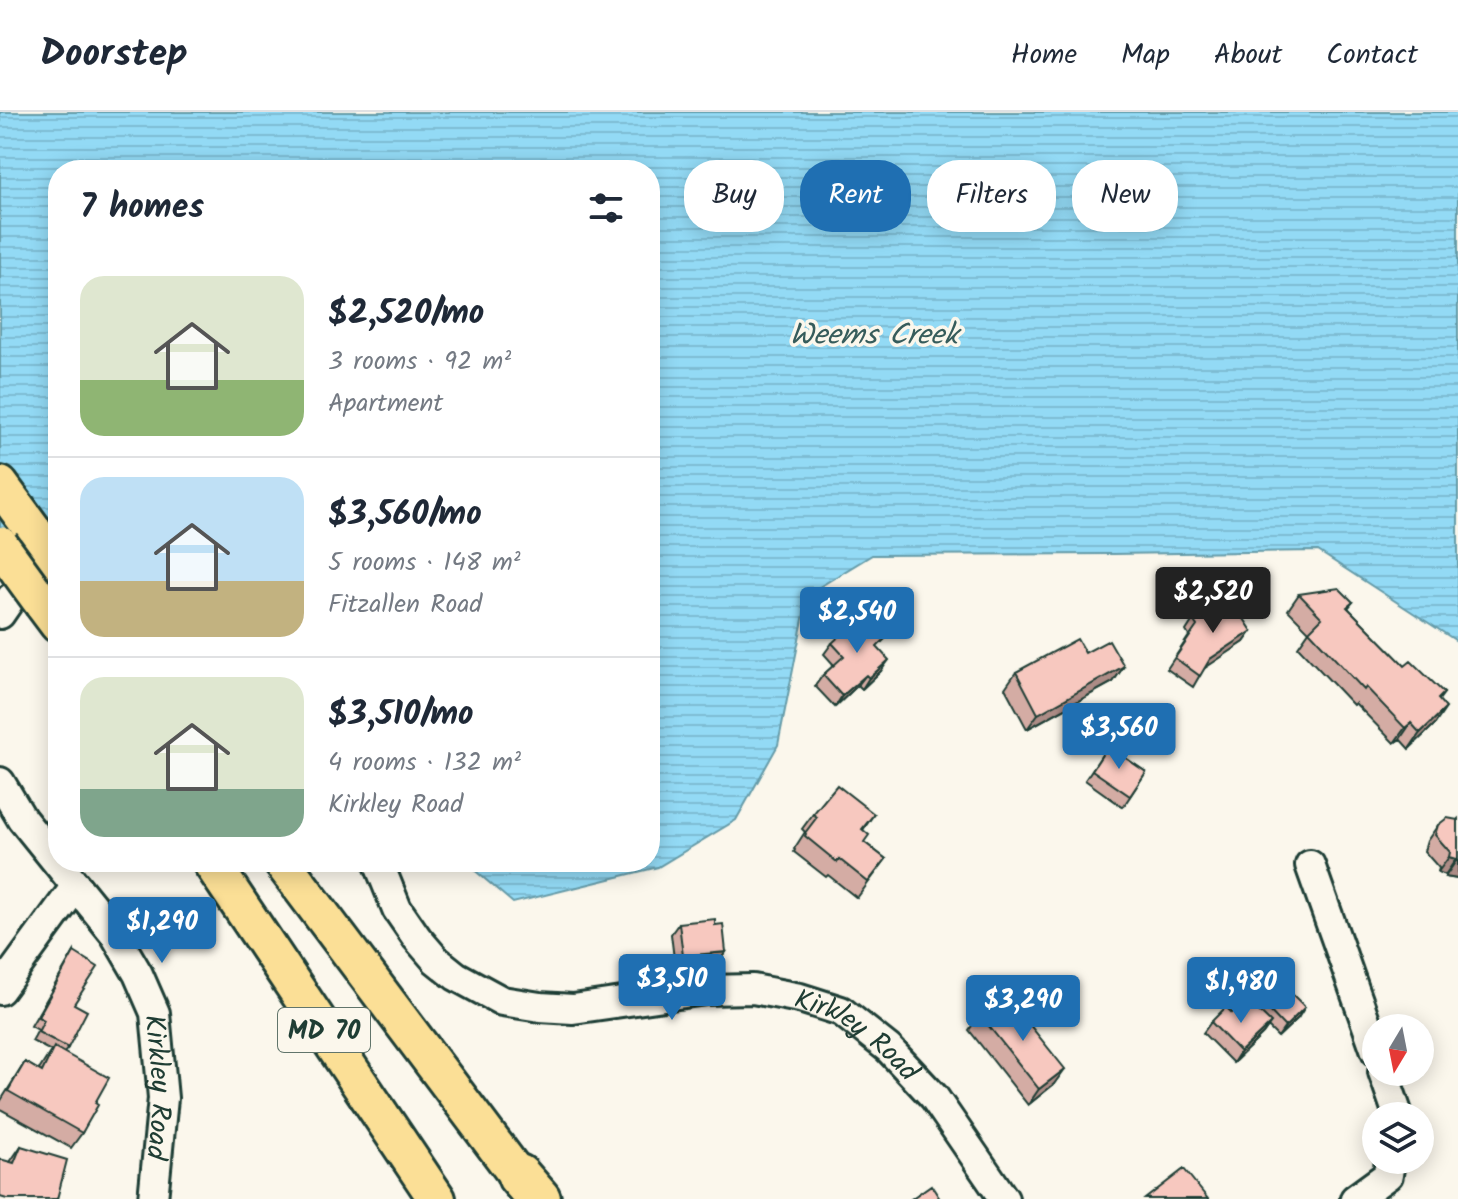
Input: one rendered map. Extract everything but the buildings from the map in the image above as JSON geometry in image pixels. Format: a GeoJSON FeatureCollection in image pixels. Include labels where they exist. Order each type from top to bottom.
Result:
{"type":"FeatureCollection","features":[{"type":"Feature","properties":{"kind":"main road"},"geometry":{"type":"LineString","coordinates":[[0,485],[48,550]]}},
{"type":"Feature","properties":{"kind":"main road"},"geometry":{"type":"LineString","coordinates":[[0,545],[48,596]]}},
{"type":"Feature","properties":{"kind":"main road","name":"MD 70"},"geometry":{"type":"LineString","coordinates":[[218,872],[437,1199]]}},
{"type":"Feature","properties":{"kind":"main road","name":"MD 70"},"geometry":{"type":"LineString","coordinates":[[290,872],[531,1191]]}},
{"type":"Feature","properties":{"kind":"street"},"geometry":{"type":"LineString","coordinates":[[0,614],[11,598],[44,578],[48,588]]}},
{"type":"Feature","properties":{"kind":"street","name":"Kirkley Road"},"geometry":{"type":"LineString","coordinates":[[0,782],[22,819],[48,851]]}},
{"type":"Feature","properties":{"kind":"street"},"geometry":{"type":"LineString","coordinates":[[1310,865],[1363,1014]]}},
{"type":"Feature","properties":{"kind":"street","name":"Kirkley Road"},"geometry":{"type":"LineString","coordinates":[[65,872],[114,933],[138,974],[155,1013],[163,1098],[153,1199]]}},
{"type":"Feature","properties":{"kind":"street","name":"Kirkley Road"},"geometry":{"type":"LineString","coordinates":[[382,872],[397,909],[436,960],[456,976],[502,1001],[573,1009],[706,990],[753,989],[800,998],[841,1011],[889,1049],[934,1097],[1004,1199]]}},
{"type":"Feature","properties":{"kind":"street"},"geometry":{"type":"LineString","coordinates":[[0,990],[76,886]]}},
{"type":"Feature","properties":{"kind":"street"},"geometry":{"type":"LineString","coordinates":[[1355,1199],[1388,1174]]}},
{"type":"Feature","properties":{"kind":"water","name":"Weems Creek"},"geometry":{"type":"Polygon","coordinates":[[[0,112],[1458,112],[1458,642],[1318,551],[872,555],[808,594],[778,745],[736,820],[660,866],[660,160],[48,160],[48,526],[0,557],[0,112]]]}},
{"type":"Feature","properties":{"kind":"water","name":"Weems Creek"},"geometry":{"type":"Polygon","coordinates":[[[477,872],[638,872],[513,903],[477,872]]]}}]}
